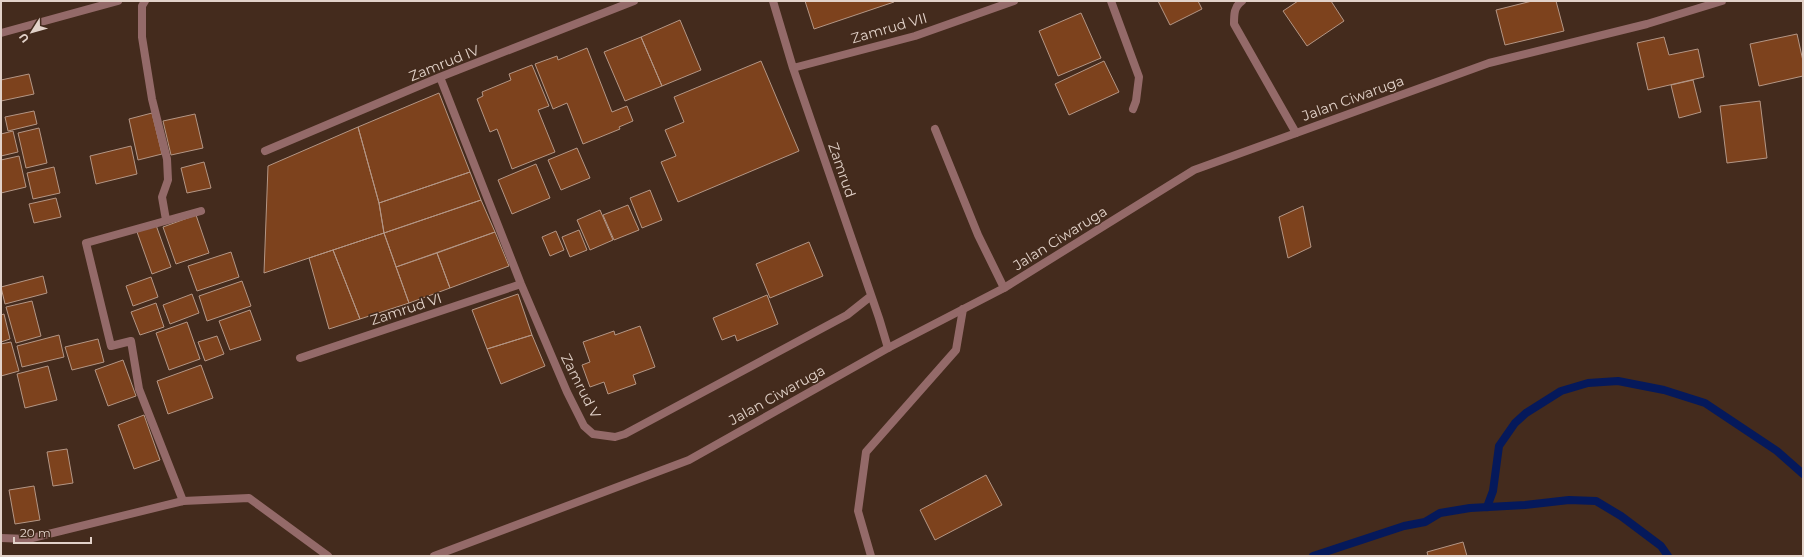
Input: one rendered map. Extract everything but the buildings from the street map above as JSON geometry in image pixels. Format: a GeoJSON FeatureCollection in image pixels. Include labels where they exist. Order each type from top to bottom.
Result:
{"type":"FeatureCollection","features":[{"type":"Feature","properties":{"kind":"street"},"geometry":{"type":"LineString","coordinates":[[1,33],[118,1]]}},
{"type":"Feature","properties":{"kind":"street"},"geometry":{"type":"LineString","coordinates":[[145,1],[142,6],[142,37],[152,99],[167,159],[168,180],[162,197],[166,220]]}},
{"type":"Feature","properties":{"kind":"street","name":"Zamrud IV"},"geometry":{"type":"LineString","coordinates":[[265,152],[440,77],[634,1]]}},
{"type":"Feature","properties":{"kind":"street","name":"Zamrud"},"geometry":{"type":"LineString","coordinates":[[772,1],[793,68],[888,348]]}},
{"type":"Feature","properties":{"kind":"street","name":"Zamrud VII"},"geometry":{"type":"LineString","coordinates":[[793,68],[915,36],[1014,1]]}},
{"type":"Feature","properties":{"kind":"street"},"geometry":{"type":"LineString","coordinates":[[1111,1],[1139,77],[1136,101],[1133,108]]}},
{"type":"Feature","properties":{"kind":"street"},"geometry":{"type":"LineString","coordinates":[[1242,1],[1239,2],[1234,13],[1234,24],[1296,133]]}},
{"type":"Feature","properties":{"kind":"street","name":"Jalan Ciwaruga"},"geometry":{"type":"LineString","coordinates":[[434,556],[689,460],[888,348],[1004,288],[1194,170],[1489,62],[1647,24],[1722,1]]}},
{"type":"Feature","properties":{"kind":"street","name":"Zamrud V"},"geometry":{"type":"LineString","coordinates":[[440,77],[521,284],[567,392],[584,426],[593,434],[615,437],[625,434],[847,315],[871,296]]}},
{"type":"Feature","properties":{"kind":"street"},"geometry":{"type":"LineString","coordinates":[[935,129],[978,235],[1004,288]]}},
{"type":"Feature","properties":{"kind":"street"},"geometry":{"type":"LineString","coordinates":[[183,501],[139,390],[130,341],[111,346],[86,243],[201,211]]}},
{"type":"Feature","properties":{"kind":"street","name":"Zamrud VI"},"geometry":{"type":"LineString","coordinates":[[300,358],[521,284]]}},
{"type":"Feature","properties":{"kind":"street"},"geometry":{"type":"LineString","coordinates":[[872,556],[858,511],[866,452],[956,350],[963,309]]}},
{"type":"Feature","properties":{"kind":"street"},"geometry":{"type":"LineString","coordinates":[[1,538],[28,540],[183,501],[249,498],[328,556]]}},
{"type":"Feature","properties":{"kind":"waterway"},"geometry":{"type":"LineString","coordinates":[[1487,507],[1493,491],[1499,446],[1515,423],[1526,413],[1561,391],[1588,383],[1618,381],[1664,390],[1705,403],[1777,451],[1803,474]]}},
{"type":"Feature","properties":{"kind":"waterway"},"geometry":{"type":"LineString","coordinates":[[1313,556],[1404,526],[1425,522],[1440,513],[1470,508],[1525,505],[1569,500],[1596,501],[1621,516],[1661,546],[1668,556]]}}]}
